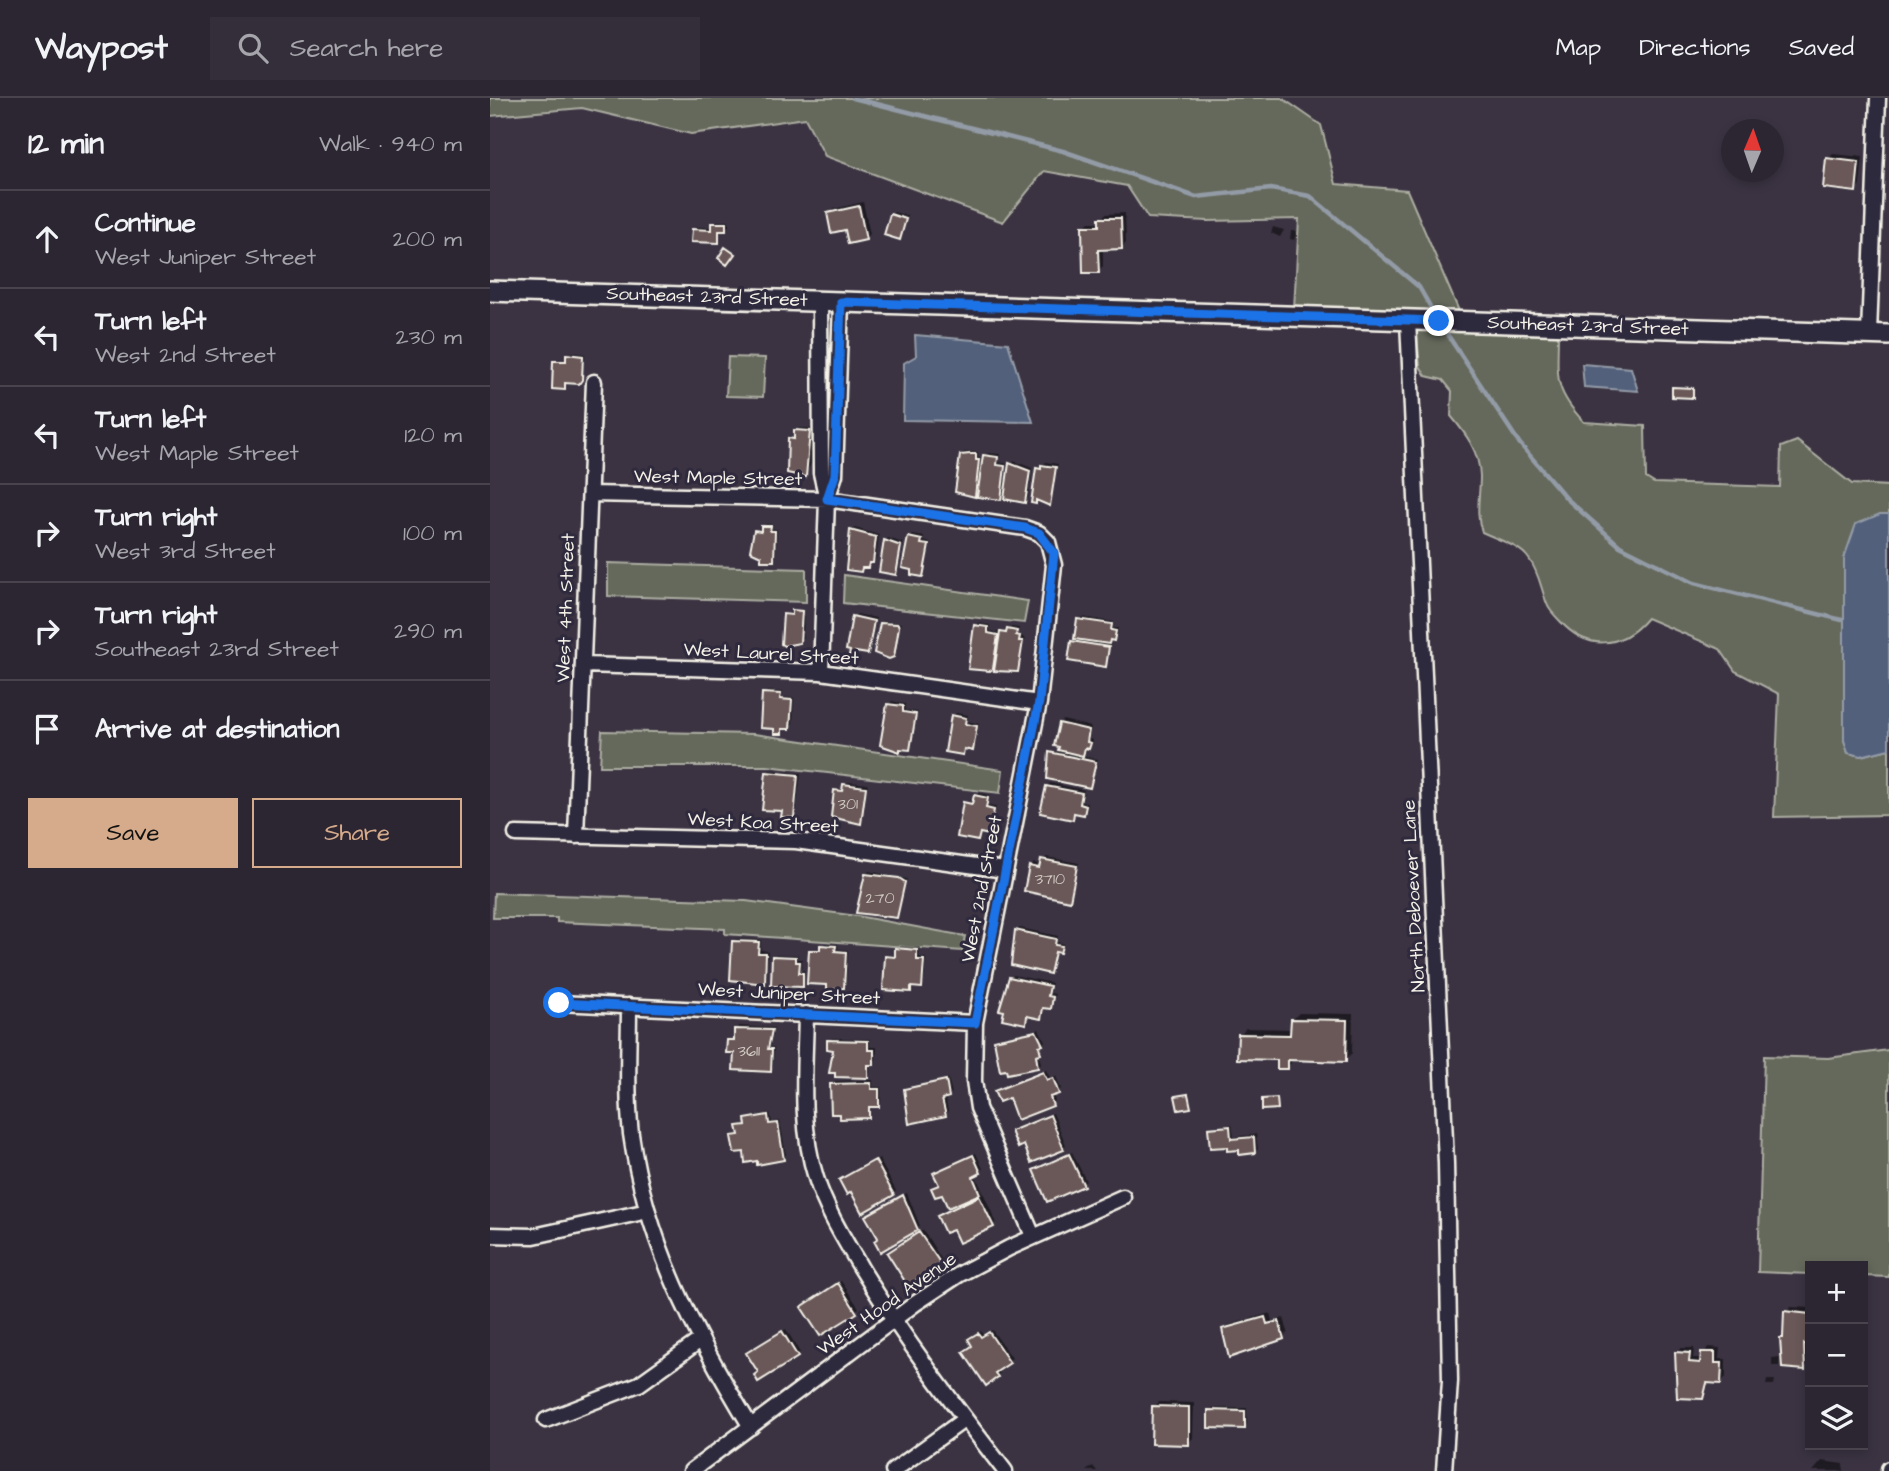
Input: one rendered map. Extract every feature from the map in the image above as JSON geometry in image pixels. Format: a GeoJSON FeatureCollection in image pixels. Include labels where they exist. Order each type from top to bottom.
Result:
{"type":"FeatureCollection","features":[{"type":"Feature","properties":{"kind":"street"},"geometry":{"type":"LineString","coordinates":[[1869,334],[1878,98]]}},
{"type":"Feature","properties":{"kind":"street","name":"Southeast 23rd Street"},"geometry":{"type":"LineString","coordinates":[[490,291],[1889,335]]}},
{"type":"Feature","properties":{"kind":"street"},"geometry":{"type":"LineString","coordinates":[[820,301],[821,473],[827,499],[821,672]]}},
{"type":"Feature","properties":{"kind":"street"},"geometry":{"type":"LineString","coordinates":[[827,499],[835,475],[841,302]]}},
{"type":"Feature","properties":{"kind":"street","name":"North Deboever Lane"},"geometry":{"type":"LineString","coordinates":[[1408,320],[1446,1163],[1450,1381],[1444,1471]]}},
{"type":"Feature","properties":{"kind":"street","name":"West 4th Street"},"geometry":{"type":"LineString","coordinates":[[576,836],[594,382]]}},
{"type":"Feature","properties":{"kind":"street","name":"West Maple Street"},"geometry":{"type":"LineString","coordinates":[[590,494],[827,499],[1025,528],[1039,533],[1048,542]]}},
{"type":"Feature","properties":{"kind":"street","name":"West 2nd Street"},"geometry":{"type":"LineString","coordinates":[[1033,1237],[978,1108],[974,1080],[975,1023],[1039,702],[1054,565],[1048,542]]}},
{"type":"Feature","properties":{"kind":"street","name":"West Laurel Street"},"geometry":{"type":"LineString","coordinates":[[583,665],[821,672],[1039,702]]}},
{"type":"Feature","properties":{"kind":"street","name":"West Koa Street"},"geometry":{"type":"LineString","coordinates":[[516,834],[796,841],[1005,870]]}},
{"type":"Feature","properties":{"kind":"street","name":"West Juniper Street"},"geometry":{"type":"LineString","coordinates":[[559,1003],[975,1023]]}},
{"type":"Feature","properties":{"kind":"street"},"geometry":{"type":"LineString","coordinates":[[629,1006],[631,1132],[648,1211],[661,1255],[699,1341],[751,1427]]}},
{"type":"Feature","properties":{"kind":"street"},"geometry":{"type":"LineString","coordinates":[[806,1014],[804,1099],[807,1139],[815,1177],[831,1215],[892,1320],[1005,1471]]}},
{"type":"Feature","properties":{"kind":"street","name":"West Hood Avenue"},"geometry":{"type":"LineString","coordinates":[[691,1471],[892,1320],[960,1274],[1033,1237],[1123,1197]]}},
{"type":"Feature","properties":{"kind":"street"},"geometry":{"type":"LineString","coordinates":[[490,1235],[534,1236],[648,1211]]}},
{"type":"Feature","properties":{"kind":"street"},"geometry":{"type":"LineString","coordinates":[[546,1420],[639,1384],[699,1341]]}},
{"type":"Feature","properties":{"kind":"street"},"geometry":{"type":"LineString","coordinates":[[893,1471],[965,1419]]}},
{"type":"Feature","properties":{"kind":"green space"},"geometry":{"type":"Polygon","coordinates":[[[490,98],[1282,98],[1321,125],[1336,184],[1407,190],[1459,311],[1294,309],[1299,219],[1208,221],[1148,218],[1127,186],[1044,171],[1003,222],[825,156],[805,118],[691,134],[582,108],[490,116],[490,98]]]}},
{"type":"Feature","properties":{"kind":"green space"},"geometry":{"type":"Polygon","coordinates":[[[1416,328],[1558,333],[1559,381],[1566,400],[1584,422],[1645,426],[1646,478],[1654,483],[1780,487],[1781,447],[1797,441],[1852,484],[1889,486],[1889,514],[1880,514],[1844,558],[1844,740],[1848,753],[1861,756],[1889,749],[1889,815],[1774,817],[1779,694],[1735,671],[1720,649],[1647,618],[1626,636],[1604,642],[1581,638],[1556,617],[1548,606],[1535,569],[1525,554],[1482,532],[1478,505],[1480,476],[1477,459],[1467,436],[1451,416],[1452,391],[1443,380],[1426,376],[1420,366],[1416,328]]]}},
{"type":"Feature","properties":{"kind":"green space"},"geometry":{"type":"Polygon","coordinates":[[[728,357],[765,358],[763,397],[726,396],[728,357]]]}},
{"type":"Feature","properties":{"kind":"green space"},"geometry":{"type":"Polygon","coordinates":[[[608,563],[806,569],[806,602],[608,596],[608,563]]]}},
{"type":"Feature","properties":{"kind":"green space"},"geometry":{"type":"Polygon","coordinates":[[[844,575],[1028,601],[1024,623],[843,603],[844,575]]]}},
{"type":"Feature","properties":{"kind":"green space"},"geometry":{"type":"Polygon","coordinates":[[[602,731],[754,734],[1003,770],[1000,793],[767,766],[600,766],[602,731]]]}},
{"type":"Feature","properties":{"kind":"green space"},"geometry":{"type":"Polygon","coordinates":[[[494,893],[746,901],[857,916],[965,936],[962,951],[725,934],[725,929],[557,922],[557,918],[493,918],[494,893]]]}},
{"type":"Feature","properties":{"kind":"green space"},"geometry":{"type":"Polygon","coordinates":[[[1889,1050],[1889,1277],[1868,1276],[1868,1261],[1805,1261],[1805,1274],[1758,1272],[1764,1056],[1828,1058],[1889,1050]]]}},
{"type":"Feature","properties":{"kind":"water"},"geometry":{"type":"Polygon","coordinates":[[[915,335],[1008,343],[1033,422],[903,420],[904,363],[916,356],[915,335]]]}},
{"type":"Feature","properties":{"kind":"water"},"geometry":{"type":"Polygon","coordinates":[[[1582,364],[1631,368],[1638,391],[1584,387],[1582,364]]]}},
{"type":"Feature","properties":{"kind":"water"},"geometry":{"type":"Polygon","coordinates":[[[1880,514],[1889,514],[1889,749],[1861,756],[1848,753],[1844,740],[1844,558],[1856,524],[1880,514]]]}},
{"type":"Feature","properties":{"kind":"building"},"geometry":{"type":"Polygon","coordinates":[[[1826,158],[1859,162],[1856,192],[1823,188],[1826,158]]]}},
{"type":"Feature","properties":{"kind":"building"},"geometry":{"type":"Polygon","coordinates":[[[859,206],[866,240],[848,244],[845,230],[831,233],[827,213],[859,206]]]}},
{"type":"Feature","properties":{"kind":"building"},"geometry":{"type":"Polygon","coordinates":[[[890,214],[906,219],[900,240],[884,235],[890,214]]]}},
{"type":"Feature","properties":{"kind":"building"},"geometry":{"type":"Polygon","coordinates":[[[1099,218],[1121,218],[1122,249],[1098,250],[1099,273],[1083,273],[1082,226],[1099,226],[1099,218]]]}},
{"type":"Feature","properties":{"kind":"building"},"geometry":{"type":"Polygon","coordinates":[[[711,223],[726,223],[726,231],[719,231],[719,243],[691,242],[692,229],[711,230],[711,223]]]}},
{"type":"Feature","properties":{"kind":"building"},"geometry":{"type":"Polygon","coordinates":[[[725,247],[735,254],[727,265],[718,258],[725,247]]]}},
{"type":"Feature","properties":{"kind":"building"},"geometry":{"type":"Polygon","coordinates":[[[566,354],[583,356],[582,380],[579,384],[565,383],[565,390],[552,389],[553,361],[566,361],[566,354]]]}},
{"type":"Feature","properties":{"kind":"building"},"geometry":{"type":"Polygon","coordinates":[[[1672,387],[1693,388],[1693,398],[1672,397],[1672,387]]]}},
{"type":"Feature","properties":{"kind":"building"},"geometry":{"type":"Polygon","coordinates":[[[794,430],[810,431],[806,477],[787,473],[788,438],[794,439],[794,430]]]}},
{"type":"Feature","properties":{"kind":"building"},"geometry":{"type":"Polygon","coordinates":[[[976,454],[976,460],[979,460],[975,497],[955,492],[960,455],[976,454]]]}},
{"type":"Feature","properties":{"kind":"building"},"geometry":{"type":"Polygon","coordinates":[[[983,455],[998,457],[997,465],[1005,466],[1001,500],[977,497],[983,455]]]}},
{"type":"Feature","properties":{"kind":"building"},"geometry":{"type":"Polygon","coordinates":[[[1009,463],[1030,471],[1025,503],[1004,499],[1009,463]]]}},
{"type":"Feature","properties":{"kind":"building"},"geometry":{"type":"Polygon","coordinates":[[[1041,465],[1056,467],[1050,506],[1036,500],[1036,504],[1031,503],[1036,468],[1041,469],[1041,465]]]}},
{"type":"Feature","properties":{"kind":"building"},"geometry":{"type":"Polygon","coordinates":[[[761,526],[771,526],[770,531],[775,531],[774,561],[761,561],[761,556],[750,551],[754,530],[761,531],[761,526]]]}},
{"type":"Feature","properties":{"kind":"building"},"geometry":{"type":"Polygon","coordinates":[[[850,530],[876,537],[873,563],[869,563],[868,568],[862,568],[861,572],[846,570],[850,530]]]}},
{"type":"Feature","properties":{"kind":"building"},"geometry":{"type":"Polygon","coordinates":[[[908,537],[922,540],[921,544],[929,545],[923,577],[911,575],[911,570],[902,568],[908,537]]]}},
{"type":"Feature","properties":{"kind":"building"},"geometry":{"type":"Polygon","coordinates":[[[884,540],[901,546],[896,575],[879,572],[884,540]]]}},
{"type":"Feature","properties":{"kind":"building"},"geometry":{"type":"Polygon","coordinates":[[[792,610],[802,611],[800,643],[784,646],[781,644],[783,614],[792,615],[792,610]]]}},
{"type":"Feature","properties":{"kind":"building"},"geometry":{"type":"Polygon","coordinates":[[[852,616],[874,621],[868,654],[855,652],[854,656],[849,655],[850,651],[846,650],[852,616]]]}},
{"type":"Feature","properties":{"kind":"building"},"geometry":{"type":"Polygon","coordinates":[[[1077,619],[1112,624],[1111,630],[1116,631],[1114,641],[1110,640],[1109,644],[1074,639],[1077,619]]]}},
{"type":"Feature","properties":{"kind":"building"},"geometry":{"type":"Polygon","coordinates":[[[880,623],[898,624],[899,627],[894,657],[889,659],[874,653],[880,623]]]}},
{"type":"Feature","properties":{"kind":"building"},"geometry":{"type":"Polygon","coordinates":[[[974,625],[988,627],[988,633],[998,635],[993,669],[990,671],[968,669],[974,625]]]}},
{"type":"Feature","properties":{"kind":"building"},"geometry":{"type":"Polygon","coordinates":[[[1007,629],[1017,631],[1019,641],[1023,641],[1018,672],[994,671],[1000,632],[1006,633],[1007,629]]]}},
{"type":"Feature","properties":{"kind":"building"},"geometry":{"type":"Polygon","coordinates":[[[1071,641],[1109,647],[1106,667],[1068,661],[1071,641]]]}},
{"type":"Feature","properties":{"kind":"building"},"geometry":{"type":"Polygon","coordinates":[[[762,693],[781,694],[780,699],[792,700],[790,729],[782,729],[782,734],[774,734],[774,729],[760,728],[762,693]]]}},
{"type":"Feature","properties":{"kind":"building"},"geometry":{"type":"Polygon","coordinates":[[[887,704],[903,706],[903,712],[916,714],[910,750],[900,749],[900,752],[880,745],[887,704]]]}},
{"type":"Feature","properties":{"kind":"building"},"geometry":{"type":"Polygon","coordinates":[[[951,715],[966,718],[965,724],[977,726],[973,751],[964,749],[963,755],[945,752],[951,715]]]}},
{"type":"Feature","properties":{"kind":"building"},"geometry":{"type":"Polygon","coordinates":[[[1059,723],[1089,730],[1087,742],[1091,743],[1089,749],[1085,748],[1083,756],[1058,750],[1059,747],[1054,746],[1059,723]]]}},
{"type":"Feature","properties":{"kind":"building"},"geometry":{"type":"Polygon","coordinates":[[[1049,752],[1096,762],[1090,788],[1047,779],[1049,752]]]}},
{"type":"Feature","properties":{"kind":"building"},"geometry":{"type":"Polygon","coordinates":[[[766,772],[798,775],[794,818],[781,817],[782,811],[762,810],[766,772]]]}},
{"type":"Feature","properties":{"kind":"building"},"geometry":{"type":"Polygon","coordinates":[[[843,784],[866,787],[861,824],[831,817],[834,790],[842,791],[843,784]]]}},
{"type":"Feature","properties":{"kind":"building"},"geometry":{"type":"Polygon","coordinates":[[[1046,786],[1082,793],[1080,804],[1086,806],[1084,815],[1074,813],[1073,820],[1040,813],[1046,786]]]}},
{"type":"Feature","properties":{"kind":"building"},"geometry":{"type":"Polygon","coordinates":[[[974,795],[988,798],[986,808],[994,810],[989,835],[980,833],[978,841],[957,837],[963,802],[972,804],[974,795]]]}},
{"type":"Feature","properties":{"kind":"building"},"geometry":{"type":"Polygon","coordinates":[[[1041,859],[1077,866],[1070,901],[1024,891],[1029,866],[1039,868],[1041,859]]]}},
{"type":"Feature","properties":{"kind":"building"},"geometry":{"type":"Polygon","coordinates":[[[865,874],[899,878],[905,882],[897,918],[856,913],[865,874]]]}},
{"type":"Feature","properties":{"kind":"building"},"geometry":{"type":"Polygon","coordinates":[[[1015,930],[1056,939],[1055,945],[1062,946],[1060,953],[1055,952],[1050,974],[1011,965],[1015,930]]]}},
{"type":"Feature","properties":{"kind":"building"},"geometry":{"type":"Polygon","coordinates":[[[732,941],[759,942],[758,953],[766,953],[765,984],[730,980],[732,941]]]}},
{"type":"Feature","properties":{"kind":"building"},"geometry":{"type":"Polygon","coordinates":[[[820,945],[836,946],[835,951],[846,952],[844,988],[827,990],[827,985],[807,984],[809,950],[820,950],[820,945]]]}},
{"type":"Feature","properties":{"kind":"building"},"geometry":{"type":"Polygon","coordinates":[[[895,948],[917,950],[917,960],[924,960],[922,988],[911,987],[911,992],[883,990],[885,956],[895,957],[895,948]]]}},
{"type":"Feature","properties":{"kind":"building"},"geometry":{"type":"Polygon","coordinates":[[[772,956],[796,957],[796,962],[800,962],[799,973],[803,973],[803,987],[771,986],[772,956]]]}},
{"type":"Feature","properties":{"kind":"building"},"geometry":{"type":"Polygon","coordinates":[[[1009,977],[1050,986],[1048,996],[1053,997],[1051,1009],[1043,1008],[1041,1019],[1027,1016],[1026,1024],[1002,1019],[1004,1011],[999,1010],[1009,977]]]}},
{"type":"Feature","properties":{"kind":"building"},"geometry":{"type":"Polygon","coordinates":[[[1291,1019],[1347,1020],[1346,1062],[1288,1060],[1288,1069],[1277,1069],[1277,1060],[1237,1059],[1238,1034],[1290,1035],[1291,1019]]]}},
{"type":"Feature","properties":{"kind":"building"},"geometry":{"type":"Polygon","coordinates":[[[734,1029],[772,1030],[768,1049],[772,1049],[771,1072],[733,1070],[734,1053],[726,1053],[727,1040],[734,1040],[734,1029]]]}},
{"type":"Feature","properties":{"kind":"building"},"geometry":{"type":"Polygon","coordinates":[[[1036,1031],[1043,1045],[1039,1046],[1041,1054],[1036,1055],[1038,1068],[1007,1074],[1006,1070],[1000,1071],[994,1040],[1036,1031]]]}},
{"type":"Feature","properties":{"kind":"building"},"geometry":{"type":"Polygon","coordinates":[[[827,1040],[868,1041],[868,1050],[874,1050],[874,1065],[868,1065],[868,1078],[835,1077],[835,1073],[829,1073],[833,1050],[827,1049],[827,1040]]]}},
{"type":"Feature","properties":{"kind":"building"},"geometry":{"type":"Polygon","coordinates":[[[1043,1072],[1047,1080],[1053,1078],[1059,1094],[1050,1097],[1053,1106],[1017,1120],[1009,1098],[999,1102],[994,1091],[1043,1072]]]}},
{"type":"Feature","properties":{"kind":"building"},"geometry":{"type":"Polygon","coordinates":[[[946,1080],[949,1097],[942,1099],[946,1116],[909,1124],[904,1089],[946,1080]]]}},
{"type":"Feature","properties":{"kind":"building"},"geometry":{"type":"Polygon","coordinates":[[[871,1083],[871,1089],[879,1089],[879,1107],[869,1107],[869,1118],[840,1119],[839,1114],[831,1114],[830,1084],[871,1083]]]}},
{"type":"Feature","properties":{"kind":"building"},"geometry":{"type":"Polygon","coordinates":[[[1188,1094],[1191,1108],[1178,1110],[1175,1096],[1188,1094]]]}},
{"type":"Feature","properties":{"kind":"building"},"geometry":{"type":"Polygon","coordinates":[[[1277,1098],[1278,1109],[1262,1110],[1262,1099],[1277,1098]]]}},
{"type":"Feature","properties":{"kind":"building"},"geometry":{"type":"Polygon","coordinates":[[[768,1115],[769,1124],[778,1123],[784,1160],[757,1165],[757,1161],[745,1163],[744,1152],[734,1153],[731,1136],[739,1135],[737,1126],[746,1125],[745,1119],[768,1115]]]}},
{"type":"Feature","properties":{"kind":"building"},"geometry":{"type":"Polygon","coordinates":[[[1050,1115],[1064,1150],[1031,1163],[1024,1145],[1018,1148],[1011,1131],[1050,1115]]]}},
{"type":"Feature","properties":{"kind":"building"},"geometry":{"type":"Polygon","coordinates":[[[1230,1126],[1231,1139],[1254,1137],[1255,1153],[1239,1155],[1239,1150],[1227,1151],[1227,1147],[1210,1148],[1208,1128],[1230,1126]]]}},
{"type":"Feature","properties":{"kind":"building"},"geometry":{"type":"Polygon","coordinates":[[[1069,1154],[1084,1186],[1047,1202],[1033,1170],[1069,1154]]]}},
{"type":"Feature","properties":{"kind":"building"},"geometry":{"type":"Polygon","coordinates":[[[973,1155],[981,1173],[973,1177],[980,1194],[948,1208],[942,1195],[935,1197],[931,1188],[939,1185],[933,1173],[973,1155]]]}},
{"type":"Feature","properties":{"kind":"building"},"geometry":{"type":"Polygon","coordinates":[[[875,1160],[894,1195],[862,1213],[851,1192],[847,1195],[839,1180],[875,1160]]]}},
{"type":"Feature","properties":{"kind":"building"},"geometry":{"type":"Polygon","coordinates":[[[903,1195],[918,1230],[880,1252],[874,1241],[878,1238],[865,1216],[903,1195]]]}},
{"type":"Feature","properties":{"kind":"building"},"geometry":{"type":"Polygon","coordinates":[[[979,1196],[994,1227],[959,1243],[953,1230],[945,1233],[937,1216],[979,1196]]]}},
{"type":"Feature","properties":{"kind":"building"},"geometry":{"type":"Polygon","coordinates":[[[919,1232],[941,1264],[908,1286],[887,1253],[919,1232]]]}},
{"type":"Feature","properties":{"kind":"building"},"geometry":{"type":"Polygon","coordinates":[[[838,1283],[857,1313],[820,1336],[801,1307],[838,1283]]]}},
{"type":"Feature","properties":{"kind":"building"},"geometry":{"type":"Polygon","coordinates":[[[1784,1311],[1805,1313],[1805,1370],[1782,1368],[1780,1338],[1783,1338],[1784,1311]]]}},
{"type":"Feature","properties":{"kind":"building"},"geometry":{"type":"Polygon","coordinates":[[[1265,1317],[1267,1324],[1279,1321],[1284,1339],[1229,1358],[1222,1329],[1265,1317]]]}},
{"type":"Feature","properties":{"kind":"building"},"geometry":{"type":"Polygon","coordinates":[[[782,1331],[798,1357],[758,1382],[754,1375],[758,1372],[746,1353],[782,1331]]]}},
{"type":"Feature","properties":{"kind":"building"},"geometry":{"type":"Polygon","coordinates":[[[989,1332],[1010,1363],[995,1373],[998,1377],[986,1386],[963,1352],[972,1346],[968,1339],[978,1333],[981,1337],[989,1332]]]}},
{"type":"Feature","properties":{"kind":"building"},"geometry":{"type":"Polygon","coordinates":[[[1675,1352],[1690,1353],[1689,1362],[1700,1363],[1701,1352],[1715,1352],[1715,1363],[1722,1363],[1721,1384],[1707,1383],[1703,1399],[1677,1398],[1675,1352]]]}},
{"type":"Feature","properties":{"kind":"building"},"geometry":{"type":"Polygon","coordinates":[[[1152,1406],[1189,1407],[1189,1445],[1151,1444],[1152,1406]]]}},
{"type":"Feature","properties":{"kind":"building"},"geometry":{"type":"Polygon","coordinates":[[[1208,1410],[1245,1411],[1245,1429],[1208,1428],[1208,1410]]]}},
{"type":"Feature","properties":{"kind":"waterway"},"geometry":{"type":"LineString","coordinates":[[853,98],[1063,151],[1196,197],[1271,189],[1310,196],[1419,287],[1435,315]]}},
{"type":"Feature","properties":{"kind":"waterway"},"geometry":{"type":"LineString","coordinates":[[1443,328],[1520,444],[1567,499],[1620,546],[1694,583],[1842,620]]}},
{"type":"Feature","properties":{"kind":"route"},"geometry":{"type":"LineString","coordinates":[[559,1003],[975,1023],[1039,702],[1054,553],[1039,533],[1025,528],[827,499],[835,475],[841,302],[1439,321]]}}]}
